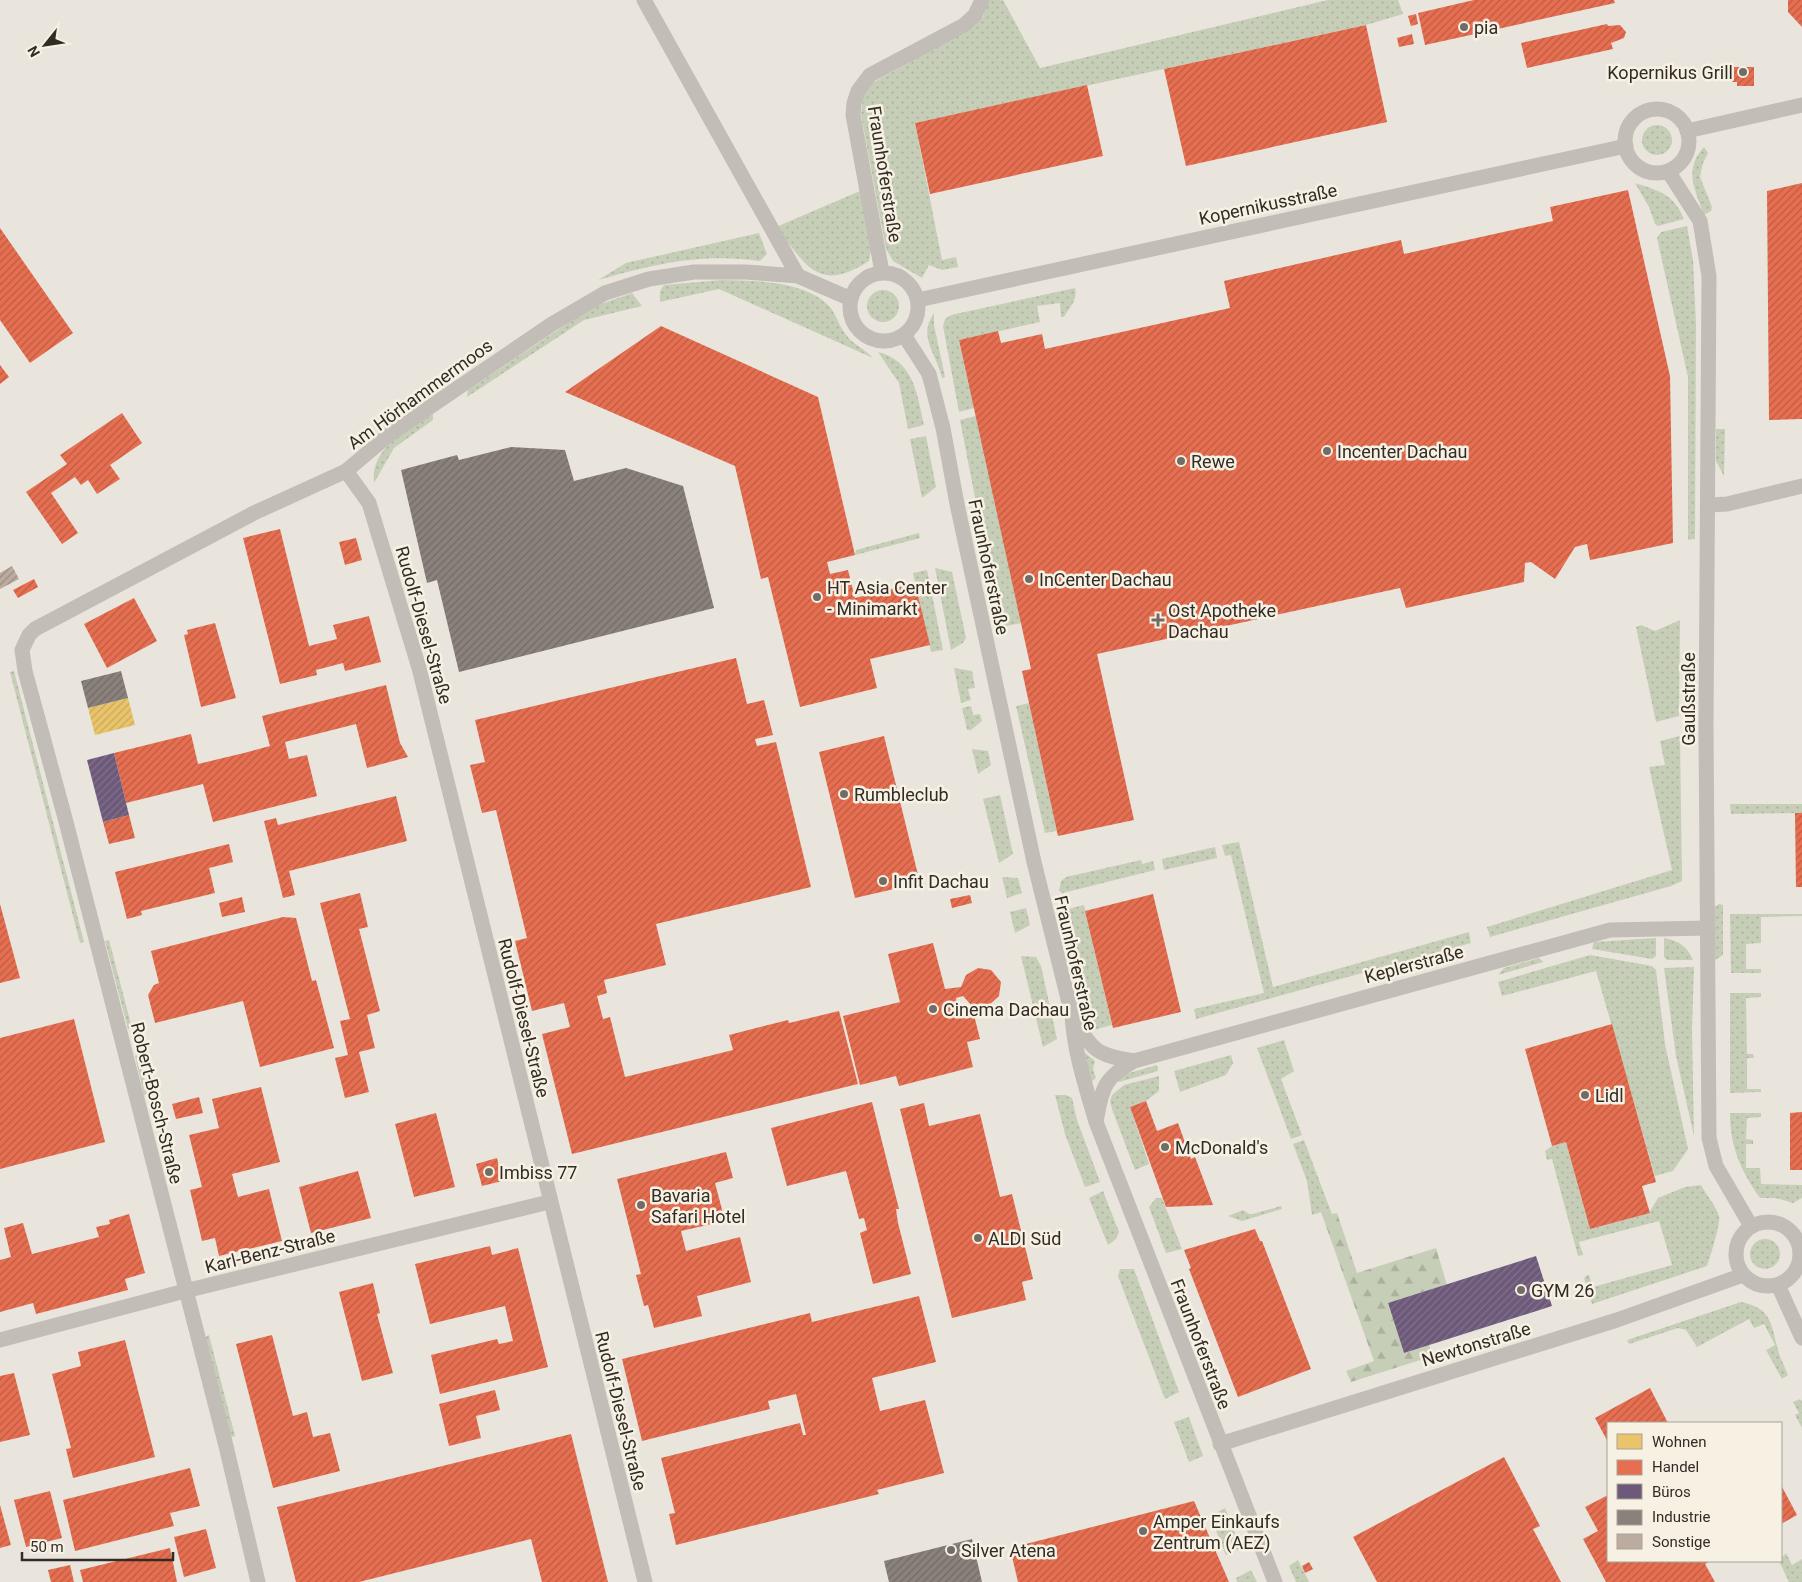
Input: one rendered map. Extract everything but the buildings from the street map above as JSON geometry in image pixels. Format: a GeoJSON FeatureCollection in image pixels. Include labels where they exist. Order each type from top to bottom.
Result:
{"type":"FeatureCollection","features":[{"type":"Feature","properties":{"kind":"street"},"geometry":{"type":"LineString","coordinates":[[644,0],[798,276]]}},
{"type":"Feature","properties":{"kind":"street","name":"Fraunhoferstraße"},"geometry":{"type":"LineString","coordinates":[[882,272],[854,114],[854,103],[858,91],[870,75],[964,24],[975,15],[982,0]]}},
{"type":"Feature","properties":{"kind":"street"},"geometry":{"type":"LineString","coordinates":[[1687,130],[1802,105]]}},
{"type":"Feature","properties":{"kind":"street"},"geometry":{"type":"LineString","coordinates":[[1649,111],[1665,111],[1674,115],[1687,130],[1688,150],[1677,166],[1668,171],[1650,172],[1641,169],[1628,155],[1626,146],[1629,126],[1636,118],[1649,111]]}},
{"type":"Feature","properties":{"kind":"street","name":"Kopernikusstraße"},"geometry":{"type":"LineString","coordinates":[[918,300],[1626,146]]}},
{"type":"Feature","properties":{"kind":"street","name":"Gaußstraße"},"geometry":{"type":"LineString","coordinates":[[1668,171],[1700,221],[1709,276],[1706,716],[1709,1138],[1716,1166],[1751,1226]]}},
{"type":"Feature","properties":{"kind":"street","name":"Am Hörhammermoos"},"geometry":{"type":"LineString","coordinates":[[29,635],[35,629],[68,611],[254,513],[346,471],[390,434],[413,418],[552,324],[604,293],[649,279],[694,272],[746,272],[798,276],[851,299]]}},
{"type":"Feature","properties":{"kind":"street"},"geometry":{"type":"LineString","coordinates":[[882,272],[898,275],[905,279],[911,285],[918,300],[916,319],[904,335],[887,340],[869,337],[856,325],[852,317],[851,299],[862,281],[871,275],[882,272]]}},
{"type":"Feature","properties":{"kind":"street","name":"Fraunhoferstraße"},"geometry":{"type":"LineString","coordinates":[[904,335],[929,374],[938,410],[1034,862],[1072,1015],[1079,1058],[1096,1122],[1275,1582]]}},
{"type":"Feature","properties":{"kind":"street","name":"Rudolf-Diesel-Straße"},"geometry":{"type":"LineString","coordinates":[[346,471],[369,503],[419,668],[549,1202],[645,1582]]}},
{"type":"Feature","properties":{"kind":"street"},"geometry":{"type":"LineString","coordinates":[[1708,505],[1727,504],[1802,486]]}},
{"type":"Feature","properties":{"kind":"street","name":"Robert-Bosch-Straße"},"geometry":{"type":"LineString","coordinates":[[29,635],[22,650],[25,671],[65,818],[226,1446],[258,1582]]}},
{"type":"Feature","properties":{"kind":"street","name":"Keplerstraße"},"geometry":{"type":"LineString","coordinates":[[1096,1122],[1100,1095],[1107,1080],[1134,1061],[1610,930],[1708,928]]}},
{"type":"Feature","properties":{"kind":"street","name":"Keplerstraße"},"geometry":{"type":"LineString","coordinates":[[1072,1015],[1088,1042],[1106,1057],[1134,1061]]}},
{"type":"Feature","properties":{"kind":"street","name":"Karl-Benz-Straße"},"geometry":{"type":"LineString","coordinates":[[0,1340],[185,1291],[549,1202]]}},
{"type":"Feature","properties":{"kind":"street"},"geometry":{"type":"LineString","coordinates":[[1760,1222],[1780,1224],[1799,1235],[1801,1256],[1794,1274],[1778,1285],[1759,1285],[1743,1275],[1736,1258],[1736,1249],[1744,1232],[1751,1226],[1760,1222]]}},
{"type":"Feature","properties":{"kind":"street","name":"Newtonstraße"},"geometry":{"type":"LineString","coordinates":[[1220,1444],[1626,1317],[1743,1275]]}},
{"type":"Feature","properties":{"kind":"street"},"geometry":{"type":"LineString","coordinates":[[1778,1285],[1802,1338]]}},
{"type":"Feature","properties":{"kind":"green space"},"geometry":{"type":"Polygon","coordinates":[[[989,0],[1003,0],[1040,68],[1328,0],[1398,0],[1403,14],[1366,25],[915,123],[942,260],[956,257],[958,267],[942,270],[929,265],[922,278],[893,261],[886,249],[861,115],[863,96],[874,82],[971,28],[983,17],[989,0]]]}},
{"type":"Feature","properties":{"kind":"green space"},"geometry":{"type":"Polygon","coordinates":[[[1657,125],[1663,126],[1671,134],[1671,146],[1663,154],[1657,155],[1651,154],[1643,146],[1642,140],[1643,134],[1651,126],[1657,125]]]}},
{"type":"Feature","properties":{"kind":"green space"},"geometry":{"type":"Polygon","coordinates":[[[1704,147],[1708,153],[1703,163],[1700,177],[1712,207],[1711,211],[1704,215],[1692,172],[1698,155],[1704,147]]]}},
{"type":"Feature","properties":{"kind":"green space"},"geometry":{"type":"Polygon","coordinates":[[[1635,183],[1658,191],[1670,198],[1680,210],[1684,219],[1658,226],[1655,224],[1649,207],[1635,183]]]}},
{"type":"Feature","properties":{"kind":"green space"},"geometry":{"type":"Polygon","coordinates":[[[860,191],[871,250],[869,261],[852,271],[837,275],[825,275],[815,271],[796,253],[776,227],[860,191]]]}},
{"type":"Feature","properties":{"kind":"green space"},"geometry":{"type":"Polygon","coordinates":[[[1687,226],[1693,260],[1696,324],[1695,539],[1688,540],[1688,377],[1657,238],[1661,232],[1687,226]]]}},
{"type":"Feature","properties":{"kind":"green space"},"geometry":{"type":"Polygon","coordinates":[[[759,233],[767,254],[760,261],[717,258],[697,259],[639,269],[598,280],[626,263],[759,233]]]}},
{"type":"Feature","properties":{"kind":"green space"},"geometry":{"type":"Polygon","coordinates":[[[722,280],[778,284],[806,291],[819,297],[829,306],[847,336],[873,358],[719,289],[660,302],[660,291],[664,285],[722,280]]]}},
{"type":"Feature","properties":{"kind":"green space"},"geometry":{"type":"Polygon","coordinates":[[[1075,288],[1074,299],[1064,317],[1061,317],[1060,303],[1037,306],[1040,322],[959,340],[974,408],[959,412],[943,326],[945,319],[951,315],[1075,288]]]}},
{"type":"Feature","properties":{"kind":"green space"},"geometry":{"type":"Polygon","coordinates":[[[883,290],[894,295],[899,306],[894,317],[883,322],[872,317],[867,306],[872,295],[883,290]]]}},
{"type":"Feature","properties":{"kind":"green space"},"geometry":{"type":"Polygon","coordinates":[[[632,293],[642,306],[584,320],[467,397],[468,390],[580,315],[598,305],[632,293]]]}},
{"type":"Feature","properties":{"kind":"green space"},"geometry":{"type":"Polygon","coordinates":[[[934,313],[934,325],[945,377],[942,378],[930,346],[927,330],[934,313]]]}},
{"type":"Feature","properties":{"kind":"green space"},"geometry":{"type":"Polygon","coordinates":[[[878,352],[890,356],[907,371],[916,391],[924,425],[908,429],[899,383],[878,352]]]}},
{"type":"Feature","properties":{"kind":"green space"},"geometry":{"type":"Polygon","coordinates":[[[433,414],[433,420],[394,448],[374,483],[374,470],[384,450],[402,433],[433,414]]]}},
{"type":"Feature","properties":{"kind":"green space"},"geometry":{"type":"Polygon","coordinates":[[[976,416],[1022,623],[1000,627],[960,420],[976,416]]]}},
{"type":"Feature","properties":{"kind":"green space"},"geometry":{"type":"Polygon","coordinates":[[[1716,429],[1725,429],[1724,476],[1716,461],[1716,429]]]}},
{"type":"Feature","properties":{"kind":"green space"},"geometry":{"type":"Polygon","coordinates":[[[926,436],[936,487],[922,498],[910,439],[926,436]]]}},
{"type":"Feature","properties":{"kind":"green space"},"geometry":{"type":"Polygon","coordinates":[[[919,533],[920,538],[855,555],[856,550],[919,533]]]}},
{"type":"Feature","properties":{"kind":"green space"},"geometry":{"type":"Polygon","coordinates":[[[935,568],[952,572],[966,638],[963,643],[951,650],[935,568]]]}},
{"type":"Feature","properties":{"kind":"green space"},"geometry":{"type":"Polygon","coordinates":[[[927,570],[943,650],[931,652],[913,573],[927,570]]]}},
{"type":"Feature","properties":{"kind":"green space"},"geometry":{"type":"Polygon","coordinates":[[[1680,620],[1679,716],[1656,722],[1636,627],[1641,625],[1655,631],[1680,620]]]}},
{"type":"Feature","properties":{"kind":"green space"},"geometry":{"type":"Polygon","coordinates":[[[954,668],[972,671],[975,688],[968,689],[971,700],[961,703],[954,668]]]}},
{"type":"Feature","properties":{"kind":"green space"},"geometry":{"type":"Polygon","coordinates":[[[14,671],[84,942],[80,943],[10,672],[14,671]]]}},
{"type":"Feature","properties":{"kind":"green space"},"geometry":{"type":"Polygon","coordinates":[[[1029,703],[1057,831],[1045,833],[1016,706],[1029,703]]]}},
{"type":"Feature","properties":{"kind":"green space"},"geometry":{"type":"Polygon","coordinates":[[[971,706],[973,715],[980,714],[982,721],[971,730],[967,730],[962,708],[971,706]]]}},
{"type":"Feature","properties":{"kind":"green space"},"geometry":{"type":"Polygon","coordinates":[[[1680,736],[1682,881],[1671,886],[1490,937],[1487,927],[1672,870],[1649,767],[1665,765],[1660,741],[1680,736]]]}},
{"type":"Feature","properties":{"kind":"green space"},"geometry":{"type":"Polygon","coordinates":[[[972,749],[988,751],[991,765],[978,774],[972,749]]]}},
{"type":"Feature","properties":{"kind":"green space"},"geometry":{"type":"Polygon","coordinates":[[[1000,795],[1013,854],[999,863],[983,799],[1000,795]]]}},
{"type":"Feature","properties":{"kind":"green space"},"geometry":{"type":"Polygon","coordinates":[[[1730,804],[1802,804],[1802,813],[1731,814],[1730,804]]]}},
{"type":"Feature","properties":{"kind":"green space"},"geometry":{"type":"Polygon","coordinates":[[[1239,842],[1273,987],[1469,932],[1471,943],[1196,1019],[1194,1009],[1264,993],[1231,855],[1225,856],[1222,845],[1239,842]]]}},
{"type":"Feature","properties":{"kind":"green space"},"geometry":{"type":"Polygon","coordinates":[[[1215,847],[1217,858],[1164,870],[1162,859],[1215,847]]]}},
{"type":"Feature","properties":{"kind":"green space"},"geometry":{"type":"Polygon","coordinates":[[[1141,860],[1142,864],[1153,861],[1155,870],[1063,893],[1059,891],[1061,881],[1066,877],[1141,860]]]}},
{"type":"Feature","properties":{"kind":"green space"},"geometry":{"type":"Polygon","coordinates":[[[1002,877],[1018,878],[1022,893],[1007,898],[1002,877]]]}},
{"type":"Feature","properties":{"kind":"green space"},"geometry":{"type":"Polygon","coordinates":[[[1719,904],[1723,905],[1723,955],[1715,960],[1714,907],[1719,904]]]}},
{"type":"Feature","properties":{"kind":"green space"},"geometry":{"type":"Polygon","coordinates":[[[1084,905],[1112,1025],[1093,1030],[1064,910],[1084,905]]]}},
{"type":"Feature","properties":{"kind":"green space"},"geometry":{"type":"Polygon","coordinates":[[[1026,908],[1030,925],[1015,933],[1010,912],[1026,908]]]}},
{"type":"Feature","properties":{"kind":"green space"},"geometry":{"type":"Polygon","coordinates":[[[1730,914],[1802,914],[1802,916],[1761,917],[1761,943],[1746,944],[1746,969],[1761,969],[1761,973],[1731,973],[1730,914]]]}},
{"type":"Feature","properties":{"kind":"green space"},"geometry":{"type":"Polygon","coordinates":[[[1656,938],[1656,956],[1652,959],[1592,949],[1594,942],[1656,938]]]}},
{"type":"Feature","properties":{"kind":"green space"},"geometry":{"type":"Polygon","coordinates":[[[1664,938],[1682,945],[1693,960],[1667,960],[1664,957],[1664,938]]]}},
{"type":"Feature","properties":{"kind":"green space"},"geometry":{"type":"Polygon","coordinates":[[[109,940],[132,1028],[128,1029],[105,941],[109,940]]]}},
{"type":"Feature","properties":{"kind":"green space"},"geometry":{"type":"Polygon","coordinates":[[[1590,955],[1652,966],[1656,970],[1665,1044],[1688,1149],[1673,1171],[1655,1176],[1596,971],[1502,996],[1498,982],[1590,955]]]}},
{"type":"Feature","properties":{"kind":"green space"},"geometry":{"type":"Polygon","coordinates":[[[1021,956],[1036,957],[1041,966],[1057,1039],[1043,1047],[1021,956]]]}},
{"type":"Feature","properties":{"kind":"green space"},"geometry":{"type":"Polygon","coordinates":[[[1539,958],[1543,962],[1498,975],[1504,968],[1539,958]]]}},
{"type":"Feature","properties":{"kind":"green space"},"geometry":{"type":"Polygon","coordinates":[[[1694,967],[1692,1029],[1694,1136],[1676,1056],[1664,968],[1694,967]]]}},
{"type":"Feature","properties":{"kind":"green space"},"geometry":{"type":"Polygon","coordinates":[[[1730,993],[1761,993],[1761,997],[1746,998],[1747,1054],[1753,1054],[1754,1058],[1747,1058],[1747,1089],[1761,1089],[1761,1092],[1730,1093],[1730,993]]]}},
{"type":"Feature","properties":{"kind":"green space"},"geometry":{"type":"Polygon","coordinates":[[[1284,1040],[1294,1071],[1281,1079],[1302,1135],[1291,1139],[1257,1048],[1284,1040]]]}},
{"type":"Feature","properties":{"kind":"green space"},"geometry":{"type":"Polygon","coordinates":[[[1084,1052],[1095,1061],[1093,1069],[1096,1078],[1091,1082],[1084,1052]]]}},
{"type":"Feature","properties":{"kind":"green space"},"geometry":{"type":"Polygon","coordinates":[[[139,1055],[148,1094],[144,1095],[135,1056],[139,1055]]]}},
{"type":"Feature","properties":{"kind":"green space"},"geometry":{"type":"Polygon","coordinates":[[[1231,1055],[1233,1063],[1226,1075],[1180,1092],[1174,1071],[1231,1055]]]}},
{"type":"Feature","properties":{"kind":"green space"},"geometry":{"type":"Polygon","coordinates":[[[1157,1065],[1158,1071],[1119,1082],[1118,1078],[1122,1075],[1157,1065]]]}},
{"type":"Feature","properties":{"kind":"green space"},"geometry":{"type":"Polygon","coordinates":[[[1159,1076],[1159,1091],[1146,1101],[1130,1107],[1149,1164],[1135,1170],[1110,1101],[1112,1095],[1124,1085],[1159,1076]]]}},
{"type":"Feature","properties":{"kind":"green space"},"geometry":{"type":"Polygon","coordinates":[[[1055,1095],[1066,1095],[1072,1098],[1077,1120],[1100,1182],[1085,1187],[1065,1134],[1055,1095]]]}},
{"type":"Feature","properties":{"kind":"green space"},"geometry":{"type":"Polygon","coordinates":[[[1730,1113],[1761,1113],[1761,1117],[1747,1118],[1746,1139],[1753,1140],[1753,1144],[1746,1144],[1746,1168],[1760,1168],[1761,1184],[1802,1185],[1802,1198],[1793,1203],[1776,1198],[1760,1198],[1747,1178],[1734,1148],[1730,1113]]]}},
{"type":"Feature","properties":{"kind":"green space"},"geometry":{"type":"Polygon","coordinates":[[[1304,1140],[1330,1209],[1312,1215],[1307,1181],[1293,1144],[1304,1140]]]}},
{"type":"Feature","properties":{"kind":"green space"},"geometry":{"type":"Polygon","coordinates":[[[1566,1142],[1590,1229],[1649,1213],[1658,1198],[1685,1187],[1701,1185],[1719,1216],[1717,1233],[1707,1266],[1592,1304],[1584,1278],[1587,1275],[1589,1275],[1593,1287],[1672,1265],[1659,1221],[1579,1242],[1583,1255],[1578,1256],[1552,1159],[1547,1160],[1545,1151],[1552,1146],[1566,1142]]]}},
{"type":"Feature","properties":{"kind":"green space"},"geometry":{"type":"Polygon","coordinates":[[[1103,1191],[1119,1232],[1116,1239],[1108,1245],[1089,1198],[1103,1191]]]}},
{"type":"Feature","properties":{"kind":"green space"},"geometry":{"type":"Polygon","coordinates":[[[1156,1198],[1162,1198],[1182,1249],[1166,1253],[1149,1207],[1156,1198]]]}},
{"type":"Feature","properties":{"kind":"green space"},"geometry":{"type":"Polygon","coordinates":[[[1281,1206],[1282,1209],[1242,1221],[1228,1216],[1243,1210],[1253,1214],[1281,1206]]]}},
{"type":"Feature","properties":{"kind":"green space"},"geometry":{"type":"Polygon","coordinates":[[[1330,1209],[1332,1214],[1337,1213],[1357,1273],[1436,1248],[1447,1285],[1388,1304],[1404,1353],[1429,1345],[1433,1356],[1351,1382],[1346,1371],[1374,1361],[1321,1212],[1330,1209]]]}},
{"type":"Feature","properties":{"kind":"green space"},"geometry":{"type":"Polygon","coordinates":[[[1765,1239],[1771,1240],[1779,1248],[1779,1260],[1771,1268],[1765,1269],[1759,1268],[1751,1260],[1750,1254],[1751,1248],[1759,1240],[1765,1239]]]}},
{"type":"Feature","properties":{"kind":"green space"},"geometry":{"type":"Polygon","coordinates":[[[1120,1269],[1134,1269],[1179,1392],[1165,1399],[1118,1276],[1120,1269]]]}},
{"type":"Feature","properties":{"kind":"green space"},"geometry":{"type":"Polygon","coordinates":[[[1741,1302],[1759,1308],[1768,1319],[1788,1375],[1782,1379],[1766,1350],[1775,1345],[1764,1324],[1754,1328],[1749,1319],[1697,1347],[1686,1330],[1678,1328],[1629,1344],[1627,1340],[1741,1302]]]}},
{"type":"Feature","properties":{"kind":"green space"},"geometry":{"type":"Polygon","coordinates":[[[209,1335],[235,1436],[231,1437],[205,1337],[209,1335]]]}},
{"type":"Feature","properties":{"kind":"green space"},"geometry":{"type":"Polygon","coordinates":[[[1800,1399],[1802,1401],[1802,1428],[1795,1415],[1799,1413],[1793,1402],[1800,1399]]]}},
{"type":"Feature","properties":{"kind":"green space"},"geometry":{"type":"Polygon","coordinates":[[[1189,1417],[1203,1456],[1189,1462],[1174,1422],[1189,1417]]]}},
{"type":"Feature","properties":{"kind":"green space"},"geometry":{"type":"Polygon","coordinates":[[[1225,1508],[1241,1548],[1226,1555],[1210,1516],[1225,1508]]]}},
{"type":"Feature","properties":{"kind":"green space"},"geometry":{"type":"Polygon","coordinates":[[[1786,1553],[1792,1565],[1802,1559],[1802,1582],[1789,1582],[1779,1562],[1782,1562],[1782,1558],[1786,1553]]]}},
{"type":"Feature","properties":{"kind":"green space"},"geometry":{"type":"Polygon","coordinates":[[[1298,1560],[1309,1582],[1296,1582],[1289,1566],[1298,1560]]]}},
{"type":"Feature","properties":{"kind":"green space"},"geometry":{"type":"Polygon","coordinates":[[[1251,1570],[1257,1582],[1237,1582],[1236,1578],[1251,1570]]]}},
{"type":"Feature","properties":{"kind":"place","name":"pia"},"geometry":{"type":"Point","coordinates":[1464,27]}},
{"type":"Feature","properties":{"kind":"place","name":"Kopernikus Grill"},"geometry":{"type":"Point","coordinates":[1743,72]}},
{"type":"Feature","properties":{"kind":"place","name":"Incenter Dachau"},"geometry":{"type":"Point","coordinates":[1327,451]}},
{"type":"Feature","properties":{"kind":"place","name":"Rewe"},"geometry":{"type":"Point","coordinates":[1181,461]}},
{"type":"Feature","properties":{"kind":"place","name":"InCenter Dachau"},"geometry":{"type":"Point","coordinates":[1029,579]}},
{"type":"Feature","properties":{"kind":"place","name":"HT Asia Center - Minimarkt"},"geometry":{"type":"Point","coordinates":[817,597]}},
{"type":"Feature","properties":{"kind":"place","name":"Ost Apotheke Dachau"},"geometry":{"type":"Point","coordinates":[1158,620]}},
{"type":"Feature","properties":{"kind":"place","name":"Rumbleclub"},"geometry":{"type":"Point","coordinates":[844,794]}},
{"type":"Feature","properties":{"kind":"place","name":"Infit Dachau"},"geometry":{"type":"Point","coordinates":[883,881]}},
{"type":"Feature","properties":{"kind":"place","name":"Cinema Dachau"},"geometry":{"type":"Point","coordinates":[933,1009]}},
{"type":"Feature","properties":{"kind":"place","name":"Lidl"},"geometry":{"type":"Point","coordinates":[1585,1095]}},
{"type":"Feature","properties":{"kind":"place","name":"McDonald's"},"geometry":{"type":"Point","coordinates":[1165,1147]}},
{"type":"Feature","properties":{"kind":"place","name":"Imbiss 77"},"geometry":{"type":"Point","coordinates":[489,1172]}},
{"type":"Feature","properties":{"kind":"place","name":"Bavaria Safari Hotel"},"geometry":{"type":"Point","coordinates":[641,1205]}},
{"type":"Feature","properties":{"kind":"place","name":"ALDI Süd"},"geometry":{"type":"Point","coordinates":[978,1238]}},
{"type":"Feature","properties":{"kind":"place","name":"GYM 26"},"geometry":{"type":"Point","coordinates":[1521,1290]}},
{"type":"Feature","properties":{"kind":"place","name":"Amper Einkaufs Zentrum (AEZ)"},"geometry":{"type":"Point","coordinates":[1143,1531]}},
{"type":"Feature","properties":{"kind":"place","name":"Silver Atena"},"geometry":{"type":"Point","coordinates":[951,1550]}}]}
